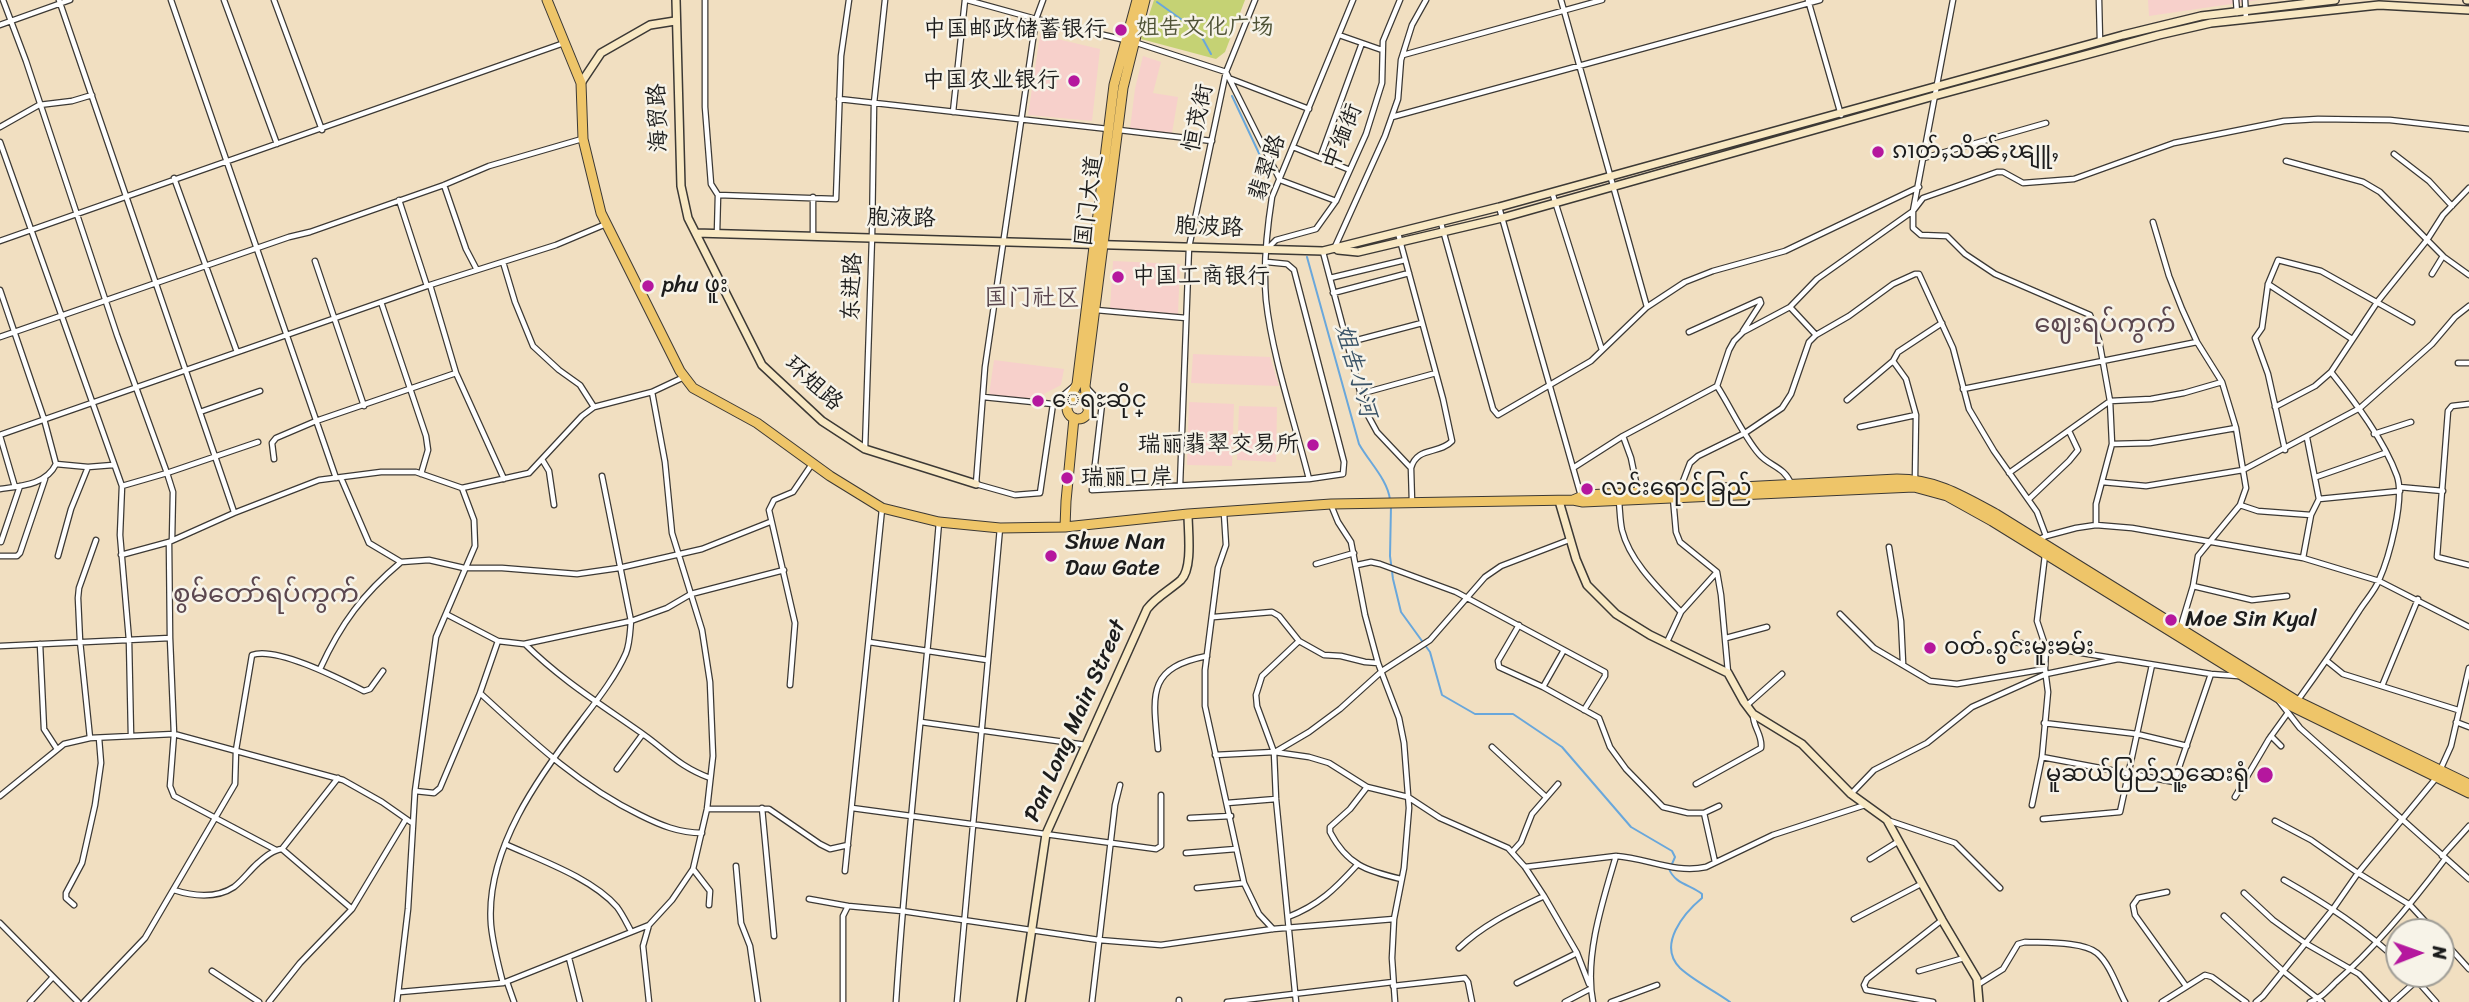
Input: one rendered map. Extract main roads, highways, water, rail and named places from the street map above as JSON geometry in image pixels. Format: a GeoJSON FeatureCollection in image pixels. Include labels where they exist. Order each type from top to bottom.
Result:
{"type":"FeatureCollection","features":[{"type":"Feature","properties":{"kind":"highway"},"geometry":{"type":"LineString","coordinates":[[547,0],[581,83],[583,139],[601,213],[685,377],[693,388],[757,423],[812,463],[882,508],[939,522],[1000,528],[1065,527],[1188,514],[1331,504],[1619,501],[1676,494],[1915,479],[1949,489],[2042,538],[2243,676],[2439,774],[2469,793]]}},
{"type":"Feature","properties":{"kind":"highway","name":"国门大道"},"geometry":{"type":"LineString","coordinates":[[1088,409],[1081,385],[1113,129],[1123,88],[1137,0]]}},
{"type":"Feature","properties":{"kind":"highway","name":"国门大道"},"geometry":{"type":"LineString","coordinates":[[1129,41],[1145,0]]}},
{"type":"Feature","properties":{"kind":"highway","name":"国门大道"},"geometry":{"type":"LineString","coordinates":[[1067,405],[1081,385],[1096,310],[1100,244]]}},
{"type":"Feature","properties":{"kind":"highway"},"geometry":{"type":"LineString","coordinates":[[1081,397],[1087,402],[1088,409],[1083,417],[1074,418],[1068,412],[1067,405],[1071,399],[1081,397]]}},
{"type":"Feature","properties":{"kind":"highway"},"geometry":{"type":"LineString","coordinates":[[1065,527],[1074,418]]}},
{"type":"Feature","properties":{"kind":"highway"},"geometry":{"type":"LineString","coordinates":[[1579,500],[1638,492],[1676,494],[1914,487],[1947,496],[2256,676],[2293,707],[2439,774],[2469,784]]}},
{"type":"Feature","properties":{"kind":"waterway","name":"姐告小河"},"geometry":{"type":"LineString","coordinates":[[1157,2],[1199,32],[1211,54]]}},
{"type":"Feature","properties":{"kind":"waterway","name":"姐告小河"},"geometry":{"type":"LineString","coordinates":[[1232,96],[1264,164]]}},
{"type":"Feature","properties":{"kind":"waterway","name":"姐告小河"},"geometry":{"type":"LineString","coordinates":[[1307,257],[1359,444],[1382,478],[1390,500]]}},
{"type":"Feature","properties":{"kind":"waterway"},"geometry":{"type":"LineString","coordinates":[[1391,506],[1390,556],[1401,612],[1430,652],[1442,695],[1475,714],[1513,714],[1562,747],[1631,827],[1672,851],[1675,857],[1672,864]]}},
{"type":"Feature","properties":{"kind":"waterway"},"geometry":{"type":"LineString","coordinates":[[1669,869],[1679,881],[1702,894],[1702,898],[1676,930],[1671,949],[1674,959],[1686,973],[1730,1002]]}},
{"type":"Feature","properties":{"kind":"place","name":"中国邮政储蓄银行"},"geometry":{"type":"Point","coordinates":[1121,30]}},
{"type":"Feature","properties":{"kind":"place","name":"中国农业银行"},"geometry":{"type":"Point","coordinates":[1074,81]}},
{"type":"Feature","properties":{"kind":"place","name":"ၵၢတ်ႇသိၼ်ႇၽျူႇ"},"geometry":{"type":"Point","coordinates":[1878,152]}},
{"type":"Feature","properties":{"kind":"place","name":"中国工商银行"},"geometry":{"type":"Point","coordinates":[1118,277]}},
{"type":"Feature","properties":{"kind":"place","name":"phu ဖူး"},"geometry":{"type":"Point","coordinates":[648,286]}},
{"type":"Feature","properties":{"kind":"place","name":"ေရႊဆိုင္"},"geometry":{"type":"Point","coordinates":[1038,401]}},
{"type":"Feature","properties":{"kind":"place","name":"瑞丽翡翠交易所"},"geometry":{"type":"Point","coordinates":[1313,445]}},
{"type":"Feature","properties":{"kind":"place","name":"瑞丽口岸"},"geometry":{"type":"Point","coordinates":[1067,478]}},
{"type":"Feature","properties":{"kind":"place","name":"လင်းရောင်ခြည်"},"geometry":{"type":"Point","coordinates":[1587,489]}},
{"type":"Feature","properties":{"kind":"place","name":"Shwe Nan Daw Gate"},"geometry":{"type":"Point","coordinates":[1051,556]}},
{"type":"Feature","properties":{"kind":"place","name":"Moe Sin Kyal"},"geometry":{"type":"Point","coordinates":[2171,620]}},
{"type":"Feature","properties":{"kind":"place","name":"ဝတ်ႉၵွင်းမူးၶမ်း"},"geometry":{"type":"Point","coordinates":[1930,648]}},
{"type":"Feature","properties":{"kind":"place","name":"မူဆယ်ပြည်သူ့ဆေးရုံ"},"geometry":{"type":"Point","coordinates":[2265,775]}},
{"type":"Feature","properties":{"kind":"district","name":"国门社区"},"geometry":{"type":"Point","coordinates":[1032,299]}},
{"type":"Feature","properties":{"kind":"district","name":"ဈေးရပ်ကွက်"},"geometry":{"type":"Point","coordinates":[2105,325]}},
{"type":"Feature","properties":{"kind":"district","name":"စွမ်တော်ရပ်ကွက်"},"geometry":{"type":"Point","coordinates":[266,595]}},
{"type":"Feature","properties":{"kind":"park label","name":"姐告文化广场"},"geometry":{"type":"Point","coordinates":[1205,28]}}]}
